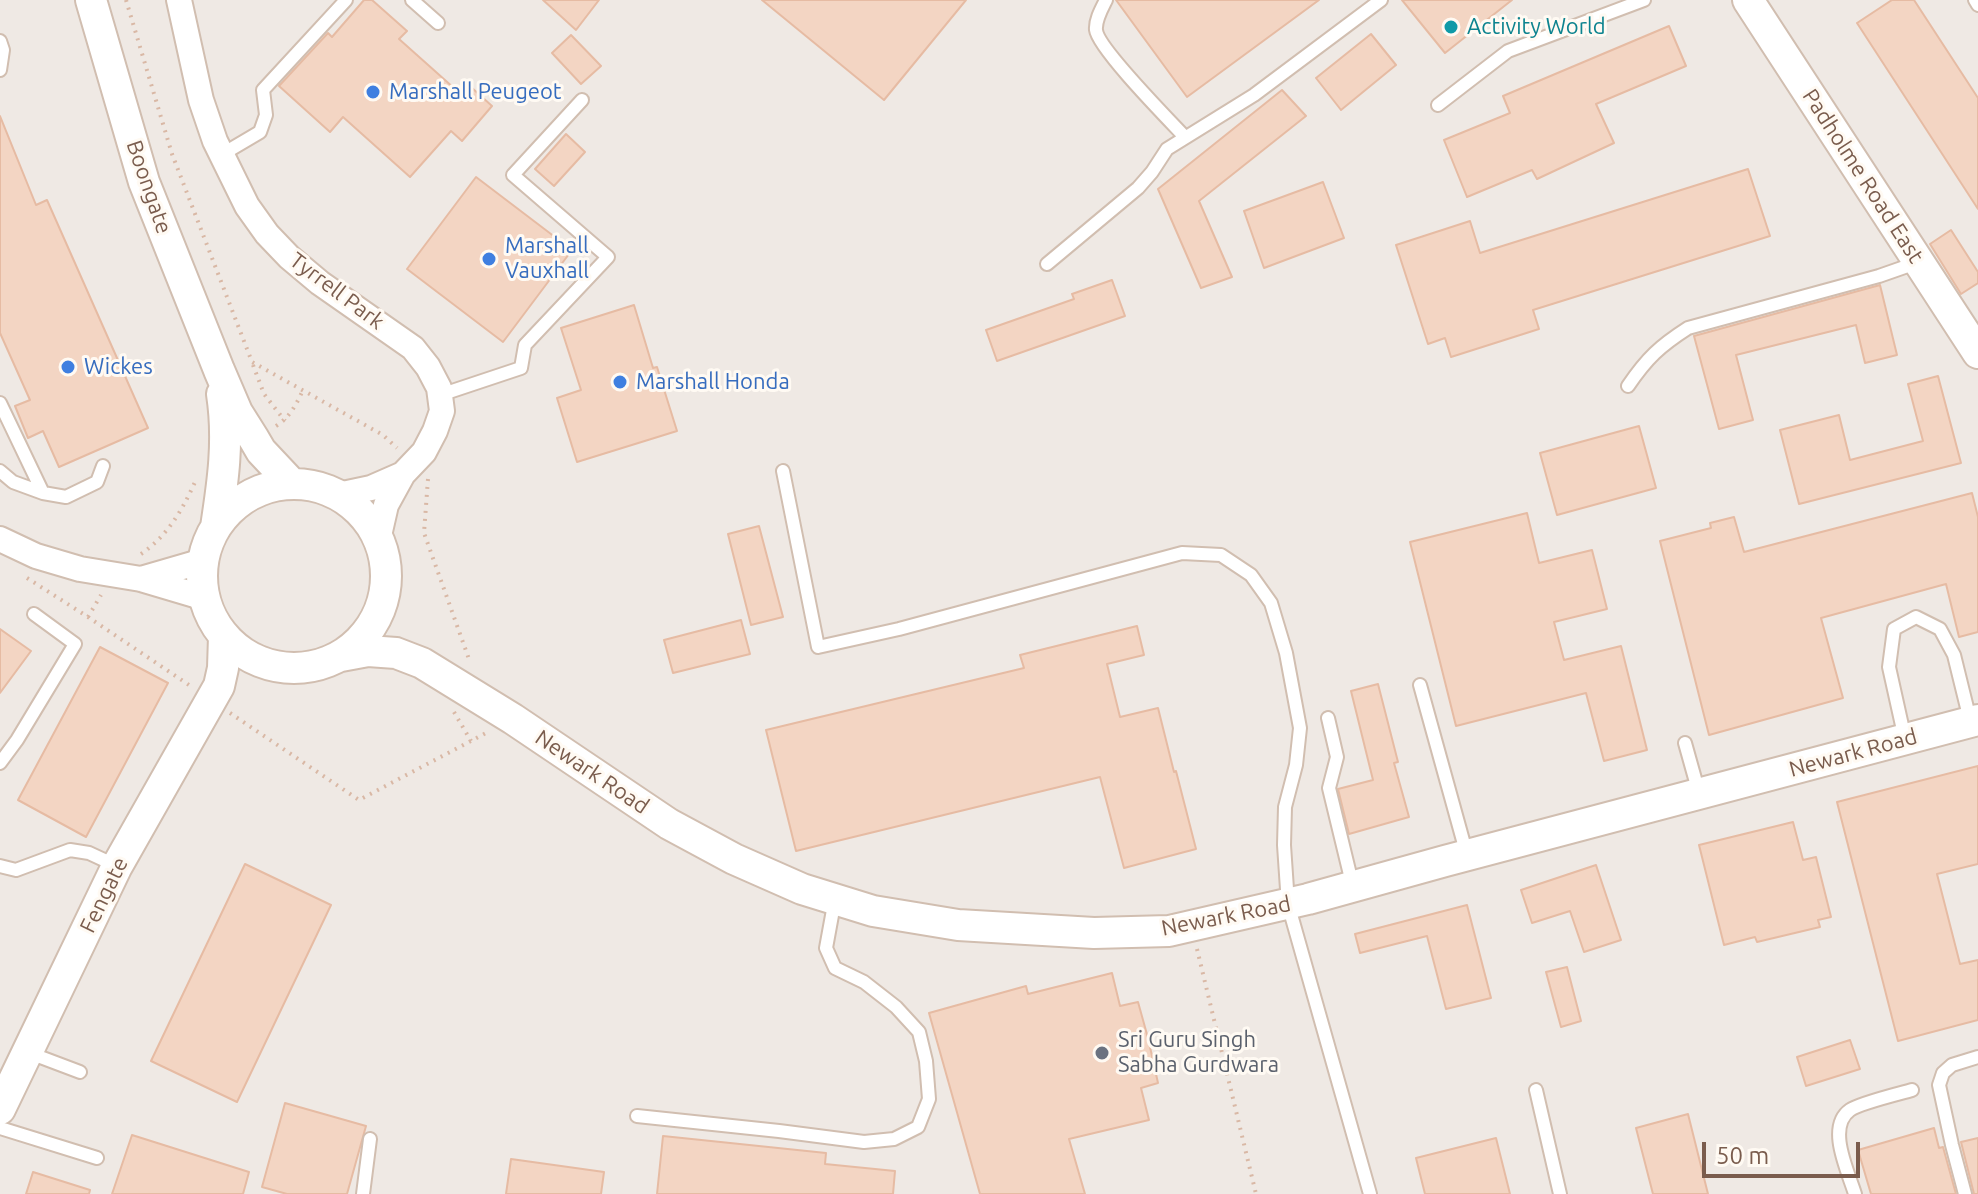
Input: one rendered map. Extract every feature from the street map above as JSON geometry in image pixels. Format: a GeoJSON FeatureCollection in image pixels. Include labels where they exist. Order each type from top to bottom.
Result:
{"type":"FeatureCollection","features":[{"type":"Feature","properties":{"kind":"street","name":"Boongate"},"geometry":{"type":"LineString","coordinates":[[91,0],[144,182],[219,370],[237,412],[261,451],[292,484]]}},
{"type":"Feature","properties":{"kind":"street","name":"Tyrrell Park"},"geometry":{"type":"LineString","coordinates":[[179,0],[201,100],[221,155],[247,206],[289,257],[320,283],[413,348],[428,367],[440,395]]}},
{"type":"Feature","properties":{"kind":"street","name":"Padholme Road East"},"geometry":{"type":"LineString","coordinates":[[1748,0],[1919,262],[1964,320],[1978,353]]}},
{"type":"Feature","properties":{"kind":"street","name":"Boongate"},"geometry":{"type":"LineString","coordinates":[[216,527],[225,475],[226,422],[219,370]]}},
{"type":"Feature","properties":{"kind":"street"},"geometry":{"type":"LineString","coordinates":[[378,540],[386,505],[408,469],[424,452],[435,431],[442,411],[440,395]]}},
{"type":"Feature","properties":{"kind":"street"},"geometry":{"type":"LineString","coordinates":[[338,495],[371,488],[408,469]]}},
{"type":"Feature","properties":{"kind":"street"},"geometry":{"type":"LineString","coordinates":[[214,693],[256,674],[306,667],[341,656],[361,639],[377,617],[385,592],[385,565],[378,540],[362,514],[338,495],[315,487],[292,484],[269,487],[248,496],[230,510],[216,527],[208,544],[202,579],[212,618],[224,636],[242,652],[264,663],[288,668]]}},
{"type":"Feature","properties":{"kind":"street"},"geometry":{"type":"LineString","coordinates":[[0,539],[36,556],[80,569],[141,579],[205,598]]}},
{"type":"Feature","properties":{"kind":"street"},"geometry":{"type":"LineString","coordinates":[[141,579],[203,561]]}},
{"type":"Feature","properties":{"kind":"street","name":"Newark Road"},"geometry":{"type":"LineString","coordinates":[[385,592],[392,618],[405,642],[422,663]]}},
{"type":"Feature","properties":{"kind":"street","name":"Fengate"},"geometry":{"type":"LineString","coordinates":[[0,1109],[117,866],[214,693],[223,668],[224,636]]}},
{"type":"Feature","properties":{"kind":"street","name":"Newark Road"},"geometry":{"type":"LineString","coordinates":[[341,656],[368,651],[396,653],[422,663],[513,719],[669,824],[734,859],[802,889],[873,911],[958,925],[1094,933],[1169,931],[1288,904],[1974,721]]}},
{"type":"Feature","properties":{"kind":"lane"},"geometry":{"type":"LineString","coordinates":[[221,155],[260,132],[266,115],[263,90],[346,0]]}},
{"type":"Feature","properties":{"kind":"lane"},"geometry":{"type":"LineString","coordinates":[[412,0],[438,23]]}},
{"type":"Feature","properties":{"kind":"lane"},"geometry":{"type":"LineString","coordinates":[[1106,0],[1096,30],[1105,49],[1185,137]]}},
{"type":"Feature","properties":{"kind":"lane"},"geometry":{"type":"LineString","coordinates":[[1047,264],[1138,188],[1167,149],[1254,95],[1381,0]]}},
{"type":"Feature","properties":{"kind":"lane"},"geometry":{"type":"LineString","coordinates":[[1438,105],[1508,51],[1644,0]]}},
{"type":"Feature","properties":{"kind":"lane"},"geometry":{"type":"LineString","coordinates":[[0,41],[3,50],[0,70]]}},
{"type":"Feature","properties":{"kind":"lane"},"geometry":{"type":"LineString","coordinates":[[440,395],[521,368],[525,345],[608,257],[513,175],[582,100]]}},
{"type":"Feature","properties":{"kind":"lane"},"geometry":{"type":"LineString","coordinates":[[1628,386],[1644,362],[1688,328],[1879,276],[1919,262]]}},
{"type":"Feature","properties":{"kind":"lane"},"geometry":{"type":"LineString","coordinates":[[0,403],[43,493]]}},
{"type":"Feature","properties":{"kind":"lane"},"geometry":{"type":"LineString","coordinates":[[0,471],[13,482],[43,493],[66,497],[97,482],[103,466]]}},
{"type":"Feature","properties":{"kind":"lane"},"geometry":{"type":"LineString","coordinates":[[783,471],[818,647],[899,629],[1182,553],[1221,555],[1251,575],[1271,603],[1286,653],[1300,728],[1296,765],[1285,807],[1288,904],[1370,1194]]}},
{"type":"Feature","properties":{"kind":"lane"},"geometry":{"type":"LineString","coordinates":[[0,763],[75,644],[34,614]]}},
{"type":"Feature","properties":{"kind":"lane"},"geometry":{"type":"LineString","coordinates":[[1905,739],[1889,667],[1894,629],[1916,617],[1940,629],[1954,655],[1974,721]]}},
{"type":"Feature","properties":{"kind":"lane"},"geometry":{"type":"LineString","coordinates":[[1420,685],[1467,855]]}},
{"type":"Feature","properties":{"kind":"lane"},"geometry":{"type":"LineString","coordinates":[[1328,718],[1337,757],[1329,788],[1353,887]]}},
{"type":"Feature","properties":{"kind":"lane"},"geometry":{"type":"LineString","coordinates":[[1685,743],[1699,793]]}},
{"type":"Feature","properties":{"kind":"lane"},"geometry":{"type":"LineString","coordinates":[[0,866],[16,870],[70,850],[89,853],[117,866]]}},
{"type":"Feature","properties":{"kind":"lane"},"geometry":{"type":"LineString","coordinates":[[637,1116],[864,1142],[894,1139],[918,1127],[929,1099],[926,1061],[919,1032],[896,1007],[864,982],[835,968],[826,948],[835,899]]}},
{"type":"Feature","properties":{"kind":"lane"},"geometry":{"type":"LineString","coordinates":[[27,1052],[80,1072]]}},
{"type":"Feature","properties":{"kind":"lane"},"geometry":{"type":"LineString","coordinates":[[1965,1194],[1939,1085],[1943,1073],[1952,1065],[1978,1057]]}},
{"type":"Feature","properties":{"kind":"lane"},"geometry":{"type":"LineString","coordinates":[[1536,1090],[1560,1194]]}},
{"type":"Feature","properties":{"kind":"lane"},"geometry":{"type":"LineString","coordinates":[[1855,1194],[1838,1135],[1842,1119],[1851,1109],[1912,1090]]}},
{"type":"Feature","properties":{"kind":"lane"},"geometry":{"type":"LineString","coordinates":[[0,1128],[97,1158]]}},
{"type":"Feature","properties":{"kind":"lane"},"geometry":{"type":"LineString","coordinates":[[363,1194],[370,1139]]}},
{"type":"Feature","properties":{"kind":"path"},"geometry":{"type":"LineString","coordinates":[[126,0],[172,154],[264,394],[285,421]]}},
{"type":"Feature","properties":{"kind":"path"},"geometry":{"type":"LineString","coordinates":[[252,362],[383,435],[408,469],[429,478],[424,533],[474,671],[453,707],[455,717],[471,741]]}},
{"type":"Feature","properties":{"kind":"path"},"geometry":{"type":"LineString","coordinates":[[254,439],[285,421],[303,390]]}},
{"type":"Feature","properties":{"kind":"path"},"geometry":{"type":"LineString","coordinates":[[88,617],[122,559],[143,553],[167,532],[201,471],[225,456]]}},
{"type":"Feature","properties":{"kind":"path"},"geometry":{"type":"LineString","coordinates":[[20,574],[214,693],[359,800],[513,719]]}},
{"type":"Feature","properties":{"kind":"path"},"geometry":{"type":"LineString","coordinates":[[1191,927],[1256,1194]]}},
{"type":"Feature","properties":{"kind":"shaded area"},"geometry":{"type":"Polygon","coordinates":[[[0,0],[1978,0],[1978,1194],[0,1194],[0,0]]]}},
{"type":"Feature","properties":{"kind":"building","name":"Marshall Peugeot"},"geometry":{"type":"Polygon","coordinates":[[[364,0],[372,0],[407,31],[399,39],[464,97],[472,88],[492,106],[462,141],[451,131],[410,177],[343,117],[330,132],[279,86],[328,33],[332,37],[364,0]]]}},
{"type":"Feature","properties":{"kind":"building"},"geometry":{"type":"Polygon","coordinates":[[[543,0],[599,0],[576,30],[543,0]]]}},
{"type":"Feature","properties":{"kind":"building"},"geometry":{"type":"Polygon","coordinates":[[[762,0],[966,0],[884,100],[762,0]]]}},
{"type":"Feature","properties":{"kind":"building"},"geometry":{"type":"Polygon","coordinates":[[[1116,0],[1319,0],[1187,97],[1116,0]]]}},
{"type":"Feature","properties":{"kind":"building","name":"Activity World"},"geometry":{"type":"Polygon","coordinates":[[[1402,0],[1512,0],[1445,53],[1402,0]]]}},
{"type":"Feature","properties":{"kind":"building"},"geometry":{"type":"Polygon","coordinates":[[[1892,0],[1914,0],[1978,98],[1978,209],[1857,23],[1892,0]]]}},
{"type":"Feature","properties":{"kind":"building"},"geometry":{"type":"Polygon","coordinates":[[[1669,26],[1686,66],[1596,104],[1614,143],[1537,179],[1532,170],[1467,197],[1444,140],[1510,113],[1503,96],[1669,26]]]}},
{"type":"Feature","properties":{"kind":"building"},"geometry":{"type":"Polygon","coordinates":[[[1371,34],[1396,65],[1341,110],[1316,78],[1371,34]]]}},
{"type":"Feature","properties":{"kind":"building"},"geometry":{"type":"Polygon","coordinates":[[[571,35],[601,66],[581,84],[552,53],[571,35]]]}},
{"type":"Feature","properties":{"kind":"building"},"geometry":{"type":"Polygon","coordinates":[[[1282,90],[1306,116],[1199,201],[1232,277],[1201,288],[1158,189],[1282,90]]]}},
{"type":"Feature","properties":{"kind":"building","name":"Wickes"},"geometry":{"type":"Polygon","coordinates":[[[0,116],[36,205],[47,200],[148,428],[59,467],[43,431],[28,438],[15,406],[30,400],[0,333],[0,116]]]}},
{"type":"Feature","properties":{"kind":"building"},"geometry":{"type":"Polygon","coordinates":[[[566,134],[585,152],[554,186],[535,169],[566,134]]]}},
{"type":"Feature","properties":{"kind":"building"},"geometry":{"type":"Polygon","coordinates":[[[1748,169],[1770,236],[1533,310],[1539,329],[1451,357],[1445,338],[1428,344],[1396,245],[1470,221],[1480,253],[1748,169]]]}},
{"type":"Feature","properties":{"kind":"building","name":"Marshall Vauxhall"},"geometry":{"type":"Polygon","coordinates":[[[476,177],[572,250],[503,342],[407,269],[476,177]]]}},
{"type":"Feature","properties":{"kind":"building"},"geometry":{"type":"Polygon","coordinates":[[[1323,182],[1344,238],[1264,268],[1244,211],[1323,182]]]}},
{"type":"Feature","properties":{"kind":"building"},"geometry":{"type":"Polygon","coordinates":[[[1951,230],[1978,272],[1978,283],[1961,294],[1930,244],[1951,230]]]}},
{"type":"Feature","properties":{"kind":"building"},"geometry":{"type":"Polygon","coordinates":[[[1112,280],[1125,316],[997,361],[986,330],[1074,299],[1072,294],[1112,280]]]}},
{"type":"Feature","properties":{"kind":"building"},"geometry":{"type":"Polygon","coordinates":[[[1880,285],[1897,355],[1865,363],[1856,325],[1736,355],[1753,420],[1719,429],[1694,336],[1880,285]]]}},
{"type":"Feature","properties":{"kind":"building","name":"Marshall Honda"},"geometry":{"type":"Polygon","coordinates":[[[634,305],[677,431],[577,462],[557,398],[581,390],[561,328],[634,305]]]}},
{"type":"Feature","properties":{"kind":"building"},"geometry":{"type":"Polygon","coordinates":[[[1938,376],[1961,463],[1799,504],[1780,430],[1839,415],[1850,460],[1923,441],[1908,384],[1938,376]]]}},
{"type":"Feature","properties":{"kind":"building"},"geometry":{"type":"Polygon","coordinates":[[[1639,426],[1656,488],[1557,515],[1540,453],[1639,426]]]}},
{"type":"Feature","properties":{"kind":"building"},"geometry":{"type":"Polygon","coordinates":[[[1972,493],[1978,517],[1978,632],[1959,637],[1946,584],[1821,618],[1843,698],[1709,735],[1660,541],[1711,528],[1710,523],[1734,517],[1744,552],[1972,493]]]}},
{"type":"Feature","properties":{"kind":"building"},"geometry":{"type":"Polygon","coordinates":[[[1527,513],[1539,563],[1592,550],[1607,609],[1554,622],[1564,660],[1621,646],[1647,750],[1604,761],[1586,693],[1456,726],[1410,542],[1527,513]]]}},
{"type":"Feature","properties":{"kind":"building"},"geometry":{"type":"Polygon","coordinates":[[[759,526],[783,617],[751,625],[728,534],[759,526]]]}},
{"type":"Feature","properties":{"kind":"building"},"geometry":{"type":"Polygon","coordinates":[[[741,620],[750,654],[673,673],[664,640],[741,620]]]}},
{"type":"Feature","properties":{"kind":"building"},"geometry":{"type":"Polygon","coordinates":[[[1137,626],[1144,655],[1107,664],[1120,717],[1158,708],[1196,849],[1124,868],[1100,777],[796,851],[766,730],[1024,668],[1020,655],[1137,626]]]}},
{"type":"Feature","properties":{"kind":"building"},"geometry":{"type":"Polygon","coordinates":[[[0,629],[31,651],[0,693],[0,629]]]}},
{"type":"Feature","properties":{"kind":"building"},"geometry":{"type":"Polygon","coordinates":[[[100,647],[168,683],[86,837],[18,800],[100,647]]]}},
{"type":"Feature","properties":{"kind":"building"},"geometry":{"type":"Polygon","coordinates":[[[1378,684],[1409,817],[1349,834],[1338,789],[1373,780],[1351,691],[1378,684]]]}},
{"type":"Feature","properties":{"kind":"building"},"geometry":{"type":"Polygon","coordinates":[[[1978,766],[1978,864],[1937,874],[1960,964],[1978,960],[1978,1020],[1898,1041],[1837,802],[1978,766]]]}},
{"type":"Feature","properties":{"kind":"building"},"geometry":{"type":"Polygon","coordinates":[[[1793,822],[1803,860],[1816,857],[1831,917],[1818,920],[1820,927],[1757,942],[1755,937],[1724,945],[1699,845],[1793,822]]]}},
{"type":"Feature","properties":{"kind":"building"},"geometry":{"type":"Polygon","coordinates":[[[245,864],[331,905],[237,1102],[151,1061],[245,864]]]}},
{"type":"Feature","properties":{"kind":"building"},"geometry":{"type":"Polygon","coordinates":[[[1596,865],[1621,940],[1584,952],[1570,911],[1532,923],[1521,890],[1596,865]]]}},
{"type":"Feature","properties":{"kind":"building"},"geometry":{"type":"Polygon","coordinates":[[[1467,905],[1491,998],[1446,1009],[1427,936],[1360,953],[1355,934],[1467,905]]]}},
{"type":"Feature","properties":{"kind":"building"},"geometry":{"type":"Polygon","coordinates":[[[1567,967],[1581,1021],[1561,1027],[1546,972],[1567,967]]]}},
{"type":"Feature","properties":{"kind":"building"},"geometry":{"type":"Polygon","coordinates":[[[1112,973],[1120,1006],[1138,1002],[1148,1038],[1158,1083],[1141,1088],[1149,1120],[1069,1139],[1085,1194],[980,1194],[929,1013],[1026,986],[1028,994],[1112,973]]]}},
{"type":"Feature","properties":{"kind":"building"},"geometry":{"type":"Polygon","coordinates":[[[1850,1040],[1860,1069],[1806,1086],[1797,1057],[1850,1040]]]}},
{"type":"Feature","properties":{"kind":"building"},"geometry":{"type":"Polygon","coordinates":[[[285,1103],[366,1126],[347,1194],[287,1194],[262,1187],[285,1103]]]}},
{"type":"Feature","properties":{"kind":"building"},"geometry":{"type":"Polygon","coordinates":[[[1688,1114],[1708,1194],[1653,1194],[1636,1128],[1688,1114]]]}},
{"type":"Feature","properties":{"kind":"building"},"geometry":{"type":"Polygon","coordinates":[[[1934,1128],[1939,1148],[1943,1147],[1956,1194],[1871,1194],[1858,1150],[1934,1128]]]}},
{"type":"Feature","properties":{"kind":"building"},"geometry":{"type":"Polygon","coordinates":[[[132,1135],[249,1172],[243,1194],[112,1194],[132,1135]]]}},
{"type":"Feature","properties":{"kind":"building"},"geometry":{"type":"Polygon","coordinates":[[[663,1136],[826,1153],[825,1164],[895,1171],[893,1194],[657,1194],[663,1136]]]}},
{"type":"Feature","properties":{"kind":"building"},"geometry":{"type":"Polygon","coordinates":[[[1496,1138],[1510,1194],[1425,1194],[1416,1158],[1496,1138]]]}},
{"type":"Feature","properties":{"kind":"building"},"geometry":{"type":"Polygon","coordinates":[[[1978,1138],[1978,1194],[1974,1194],[1961,1142],[1978,1138]]]}},
{"type":"Feature","properties":{"kind":"building"},"geometry":{"type":"Polygon","coordinates":[[[511,1159],[604,1172],[601,1194],[506,1194],[511,1159]]]}},
{"type":"Feature","properties":{"kind":"building"},"geometry":{"type":"Polygon","coordinates":[[[33,1172],[90,1190],[89,1194],[26,1194],[33,1172]]]}},
{"type":"Feature","properties":{"kind":"place","name":"Activity World"},"geometry":{"type":"Point","coordinates":[1451,27]}},
{"type":"Feature","properties":{"kind":"place","name":"Marshall Peugeot"},"geometry":{"type":"Point","coordinates":[373,92]}},
{"type":"Feature","properties":{"kind":"place","name":"Marshall Vauxhall"},"geometry":{"type":"Point","coordinates":[489,259]}},
{"type":"Feature","properties":{"kind":"place","name":"Wickes"},"geometry":{"type":"Point","coordinates":[68,367]}},
{"type":"Feature","properties":{"kind":"place","name":"Marshall Honda"},"geometry":{"type":"Point","coordinates":[620,382]}},
{"type":"Feature","properties":{"kind":"place","name":"Sri Guru Singh Sabha Gurdwara"},"geometry":{"type":"Point","coordinates":[1102,1053]}}]}
